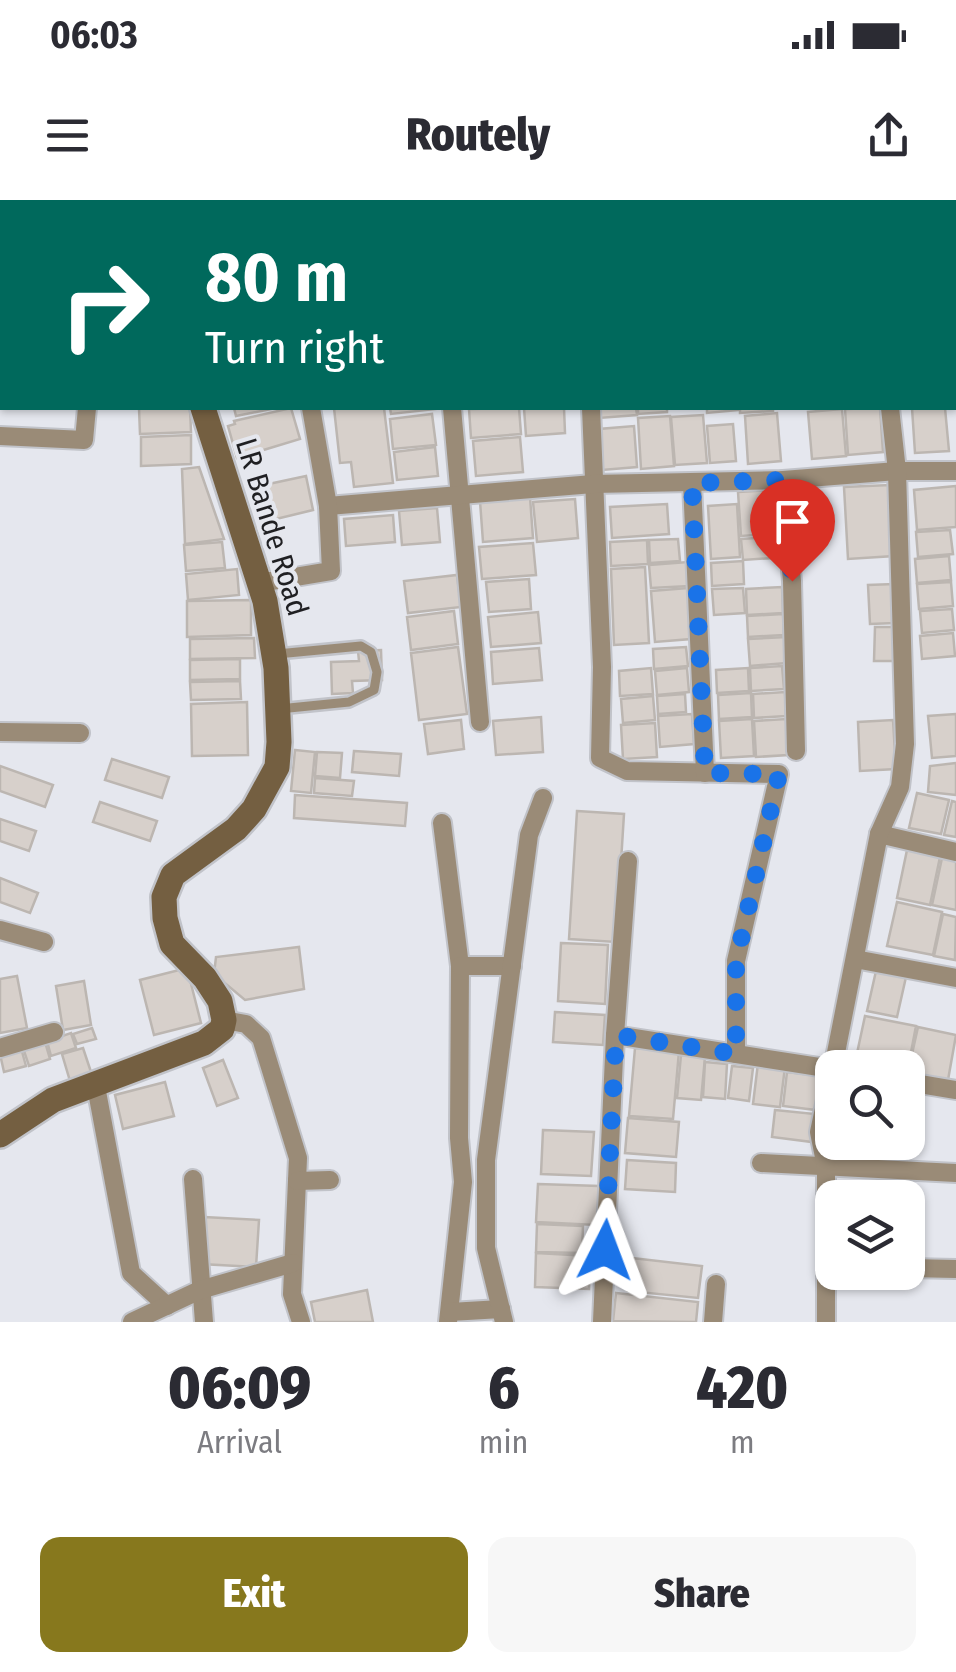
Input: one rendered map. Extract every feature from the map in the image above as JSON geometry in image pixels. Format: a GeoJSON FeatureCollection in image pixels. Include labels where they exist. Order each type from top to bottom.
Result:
{"type":"FeatureCollection","features":[{"type":"Feature","properties":{"kind":"street"},"geometry":{"type":"LineString","coordinates":[[0,436],[84,440],[87,410]]}},
{"type":"Feature","properties":{"kind":"street","name":"LR Bande Road"},"geometry":{"type":"LineString","coordinates":[[203,410],[259,584],[274,654],[279,709],[278,766],[270,784],[236,829],[173,875],[164,897],[164,918],[172,944],[206,978],[220,1002],[224,1020]]}},
{"type":"Feature","properties":{"kind":"street"},"geometry":{"type":"LineString","coordinates":[[259,584],[331,571],[328,506],[311,410]]}},
{"type":"Feature","properties":{"kind":"street"},"geometry":{"type":"LineString","coordinates":[[452,410],[480,722]]}},
{"type":"Feature","properties":{"kind":"street"},"geometry":{"type":"LineString","coordinates":[[591,410],[602,667],[600,758],[628,771],[779,774],[736,962],[736,1054]]}},
{"type":"Feature","properties":{"kind":"street"},"geometry":{"type":"LineString","coordinates":[[837,1050],[878,834],[900,787],[905,744],[896,471],[890,410]]}},
{"type":"Feature","properties":{"kind":"street"},"geometry":{"type":"LineString","coordinates":[[328,506],[593,484],[956,472]]}},
{"type":"Feature","properties":{"kind":"street"},"geometry":{"type":"LineString","coordinates":[[783,480],[792,581],[796,750]]}},
{"type":"Feature","properties":{"kind":"street"},"geometry":{"type":"LineString","coordinates":[[692,483],[705,773]]}},
{"type":"Feature","properties":{"kind":"street"},"geometry":{"type":"LineString","coordinates":[[0,732],[80,733]]}},
{"type":"Feature","properties":{"kind":"street"},"geometry":{"type":"LineString","coordinates":[[442,822],[460,966],[459,1138],[464,1182],[449,1317],[502,1315],[486,1248],[486,1160],[529,835],[543,798]]}},
{"type":"Feature","properties":{"kind":"street"},"geometry":{"type":"LineString","coordinates":[[878,834],[956,852]]}},
{"type":"Feature","properties":{"kind":"street"},"geometry":{"type":"LineString","coordinates":[[602,1322],[628,861]]}},
{"type":"Feature","properties":{"kind":"street"},"geometry":{"type":"LineString","coordinates":[[0,930],[44,942]]}},
{"type":"Feature","properties":{"kind":"street"},"geometry":{"type":"LineString","coordinates":[[855,959],[956,978]]}},
{"type":"Feature","properties":{"kind":"street"},"geometry":{"type":"LineString","coordinates":[[460,966],[512,966]]}},
{"type":"Feature","properties":{"kind":"street"},"geometry":{"type":"LineString","coordinates":[[0,1135],[53,1100],[213,1039],[224,1020],[246,1024],[261,1038],[298,1158],[292,1294],[301,1322]]}},
{"type":"Feature","properties":{"kind":"street"},"geometry":{"type":"LineString","coordinates":[[0,1048],[54,1032]]}},
{"type":"Feature","properties":{"kind":"street"},"geometry":{"type":"LineString","coordinates":[[616,1035],[815,1066]]}},
{"type":"Feature","properties":{"kind":"street"},"geometry":{"type":"LineString","coordinates":[[95,1082],[131,1273],[167,1306]]}},
{"type":"Feature","properties":{"kind":"street"},"geometry":{"type":"LineString","coordinates":[[925,1085],[956,1090]]}},
{"type":"Feature","properties":{"kind":"street"},"geometry":{"type":"LineString","coordinates":[[824,1160],[826,1180]]}},
{"type":"Feature","properties":{"kind":"street"},"geometry":{"type":"LineString","coordinates":[[761,1163],[956,1173]]}},
{"type":"Feature","properties":{"kind":"street"},"geometry":{"type":"LineString","coordinates":[[193,1180],[204,1322]]}},
{"type":"Feature","properties":{"kind":"street"},"geometry":{"type":"LineString","coordinates":[[297,1181],[330,1180]]}},
{"type":"Feature","properties":{"kind":"street"},"geometry":{"type":"LineString","coordinates":[[132,1322],[200,1290],[293,1262]]}},
{"type":"Feature","properties":{"kind":"street"},"geometry":{"type":"LineString","coordinates":[[925,1268],[956,1268]]}},
{"type":"Feature","properties":{"kind":"street"},"geometry":{"type":"LineString","coordinates":[[713,1322],[716,1284]]}},
{"type":"Feature","properties":{"kind":"street"},"geometry":{"type":"LineString","coordinates":[[826,1322],[828,1290]]}},
{"type":"Feature","properties":{"kind":"lane"},"geometry":{"type":"LineString","coordinates":[[274,654],[361,646],[372,652],[377,672],[374,690],[349,702],[279,709]]}},
{"type":"Feature","properties":{"kind":"building"},"geometry":{"type":"Polygon","coordinates":[[[139,410],[190,410],[191,432],[140,434],[139,410]]]}},
{"type":"Feature","properties":{"kind":"building"},"geometry":{"type":"Polygon","coordinates":[[[234,410],[266,410],[236,416],[234,410]]]}},
{"type":"Feature","properties":{"kind":"building"},"geometry":{"type":"Polygon","coordinates":[[[292,410],[300,439],[237,458],[228,426],[234,421],[292,410]]]}},
{"type":"Feature","properties":{"kind":"building"},"geometry":{"type":"Polygon","coordinates":[[[334,410],[384,410],[393,483],[354,487],[351,462],[340,463],[334,410]]]}},
{"type":"Feature","properties":{"kind":"building"},"geometry":{"type":"Polygon","coordinates":[[[390,410],[427,410],[391,414],[390,410]]]}},
{"type":"Feature","properties":{"kind":"building"},"geometry":{"type":"Polygon","coordinates":[[[469,410],[519,410],[521,434],[471,438],[469,410]]]}},
{"type":"Feature","properties":{"kind":"building"},"geometry":{"type":"Polygon","coordinates":[[[524,410],[564,410],[565,433],[526,436],[524,410]]]}},
{"type":"Feature","properties":{"kind":"building"},"geometry":{"type":"Polygon","coordinates":[[[599,410],[636,410],[637,415],[599,418],[599,410]]]}},
{"type":"Feature","properties":{"kind":"building"},"geometry":{"type":"Polygon","coordinates":[[[638,410],[667,410],[667,412],[638,414],[638,410]]]}},
{"type":"Feature","properties":{"kind":"building"},"geometry":{"type":"Polygon","coordinates":[[[740,410],[773,410],[773,411],[740,410]]]}},
{"type":"Feature","properties":{"kind":"building"},"geometry":{"type":"Polygon","coordinates":[[[842,410],[846,456],[812,459],[808,412],[842,410]]]}},
{"type":"Feature","properties":{"kind":"building"},"geometry":{"type":"Polygon","coordinates":[[[845,410],[880,410],[883,452],[848,455],[845,410]]]}},
{"type":"Feature","properties":{"kind":"building"},"geometry":{"type":"Polygon","coordinates":[[[912,410],[945,410],[949,451],[915,453],[912,410]]]}},
{"type":"Feature","properties":{"kind":"building"},"geometry":{"type":"Polygon","coordinates":[[[777,413],[781,461],[748,464],[745,416],[777,413]]]}},
{"type":"Feature","properties":{"kind":"building"},"geometry":{"type":"Polygon","coordinates":[[[432,414],[436,445],[393,449],[390,419],[432,414]]]}},
{"type":"Feature","properties":{"kind":"building"},"geometry":{"type":"Polygon","coordinates":[[[703,415],[707,463],[675,465],[671,417],[703,415]]]}},
{"type":"Feature","properties":{"kind":"building"},"geometry":{"type":"Polygon","coordinates":[[[670,416],[674,466],[641,469],[638,418],[670,416]]]}},
{"type":"Feature","properties":{"kind":"building"},"geometry":{"type":"Polygon","coordinates":[[[733,424],[736,461],[710,463],[707,426],[733,424]]]}},
{"type":"Feature","properties":{"kind":"building"},"geometry":{"type":"Polygon","coordinates":[[[634,426],[637,467],[602,470],[599,429],[634,426]]]}},
{"type":"Feature","properties":{"kind":"building"},"geometry":{"type":"Polygon","coordinates":[[[191,435],[191,464],[141,466],[141,437],[191,435]]]}},
{"type":"Feature","properties":{"kind":"building"},"geometry":{"type":"Polygon","coordinates":[[[520,437],[523,472],[476,476],[473,441],[520,437]]]}},
{"type":"Feature","properties":{"kind":"building"},"geometry":{"type":"Polygon","coordinates":[[[435,447],[438,476],[397,480],[394,452],[435,447]]]}},
{"type":"Feature","properties":{"kind":"building"},"geometry":{"type":"Polygon","coordinates":[[[199,467],[224,539],[185,544],[182,469],[199,467]]]}},
{"type":"Feature","properties":{"kind":"building"},"geometry":{"type":"Polygon","coordinates":[[[306,476],[313,510],[272,520],[264,485],[306,476]]]}},
{"type":"Feature","properties":{"kind":"building"},"geometry":{"type":"Polygon","coordinates":[[[890,485],[894,556],[848,559],[844,487],[890,485]]]}},
{"type":"Feature","properties":{"kind":"building"},"geometry":{"type":"Polygon","coordinates":[[[956,486],[956,527],[917,530],[914,490],[956,486]]]}},
{"type":"Feature","properties":{"kind":"building"},"geometry":{"type":"Polygon","coordinates":[[[770,490],[773,534],[741,536],[738,492],[770,490]]]}},
{"type":"Feature","properties":{"kind":"building"},"geometry":{"type":"Polygon","coordinates":[[[530,497],[533,538],[483,542],[480,501],[530,497]]]}},
{"type":"Feature","properties":{"kind":"building"},"geometry":{"type":"Polygon","coordinates":[[[575,499],[578,538],[537,542],[533,502],[575,499]]]}},
{"type":"Feature","properties":{"kind":"building"},"geometry":{"type":"Polygon","coordinates":[[[667,504],[669,534],[612,538],[610,507],[667,504]]]}},
{"type":"Feature","properties":{"kind":"building"},"geometry":{"type":"Polygon","coordinates":[[[737,504],[740,557],[711,559],[708,506],[737,504]]]}},
{"type":"Feature","properties":{"kind":"building"},"geometry":{"type":"Polygon","coordinates":[[[437,508],[440,542],[402,545],[399,511],[437,508]]]}},
{"type":"Feature","properties":{"kind":"building"},"geometry":{"type":"Polygon","coordinates":[[[393,515],[395,542],[346,546],[344,519],[393,515]]]}},
{"type":"Feature","properties":{"kind":"building"},"geometry":{"type":"Polygon","coordinates":[[[950,530],[953,554],[918,557],[916,532],[950,530]]]}},
{"type":"Feature","properties":{"kind":"building"},"geometry":{"type":"Polygon","coordinates":[[[772,537],[773,558],[743,560],[741,539],[772,537]]]}},
{"type":"Feature","properties":{"kind":"building"},"geometry":{"type":"Polygon","coordinates":[[[678,539],[680,561],[650,563],[649,540],[678,539]]]}},
{"type":"Feature","properties":{"kind":"building"},"geometry":{"type":"Polygon","coordinates":[[[647,540],[648,564],[611,566],[610,542],[647,540]]]}},
{"type":"Feature","properties":{"kind":"building"},"geometry":{"type":"Polygon","coordinates":[[[222,542],[225,568],[186,571],[184,545],[222,542]]]}},
{"type":"Feature","properties":{"kind":"building"},"geometry":{"type":"Polygon","coordinates":[[[533,543],[536,575],[482,579],[479,547],[533,543]]]}},
{"type":"Feature","properties":{"kind":"building"},"geometry":{"type":"Polygon","coordinates":[[[949,556],[951,580],[917,583],[915,559],[949,556]]]}},
{"type":"Feature","properties":{"kind":"building"},"geometry":{"type":"Polygon","coordinates":[[[743,561],[744,584],[712,586],[711,563],[743,561]]]}},
{"type":"Feature","properties":{"kind":"building"},"geometry":{"type":"Polygon","coordinates":[[[688,562],[690,586],[651,588],[649,565],[688,562]]]}},
{"type":"Feature","properties":{"kind":"building"},"geometry":{"type":"Polygon","coordinates":[[[645,567],[649,643],[614,645],[611,569],[645,567]]]}},
{"type":"Feature","properties":{"kind":"building"},"geometry":{"type":"Polygon","coordinates":[[[237,569],[239,595],[188,600],[186,574],[237,569]]]}},
{"type":"Feature","properties":{"kind":"building"},"geometry":{"type":"Polygon","coordinates":[[[457,575],[461,607],[408,613],[404,581],[457,575]]]}},
{"type":"Feature","properties":{"kind":"building"},"geometry":{"type":"Polygon","coordinates":[[[529,579],[531,609],[489,612],[486,582],[529,579]]]}},
{"type":"Feature","properties":{"kind":"building"},"geometry":{"type":"Polygon","coordinates":[[[951,582],[953,606],[919,609],[917,584],[951,582]]]}},
{"type":"Feature","properties":{"kind":"building"},"geometry":{"type":"Polygon","coordinates":[[[894,584],[895,623],[870,624],[868,585],[894,584]]]}},
{"type":"Feature","properties":{"kind":"building"},"geometry":{"type":"Polygon","coordinates":[[[782,587],[783,613],[747,615],[746,589],[782,587]]]}},
{"type":"Feature","properties":{"kind":"building"},"geometry":{"type":"Polygon","coordinates":[[[688,588],[691,639],[655,642],[651,591],[688,588]]]}},
{"type":"Feature","properties":{"kind":"building"},"geometry":{"type":"Polygon","coordinates":[[[743,588],[745,613],[714,615],[712,589],[743,588]]]}},
{"type":"Feature","properties":{"kind":"building"},"geometry":{"type":"Polygon","coordinates":[[[251,600],[251,635],[187,637],[187,601],[251,600]]]}},
{"type":"Feature","properties":{"kind":"building"},"geometry":{"type":"Polygon","coordinates":[[[952,609],[954,630],[922,633],[920,611],[952,609]]]}},
{"type":"Feature","properties":{"kind":"building"},"geometry":{"type":"Polygon","coordinates":[[[454,611],[458,644],[411,650],[407,617],[454,611]]]}},
{"type":"Feature","properties":{"kind":"building"},"geometry":{"type":"Polygon","coordinates":[[[538,612],[541,643],[491,647],[488,617],[538,612]]]}},
{"type":"Feature","properties":{"kind":"building"},"geometry":{"type":"Polygon","coordinates":[[[783,614],[784,635],[748,637],[747,616],[783,614]]]}},
{"type":"Feature","properties":{"kind":"building"},"geometry":{"type":"Polygon","coordinates":[[[875,627],[895,627],[895,661],[874,661],[875,627]]]}},
{"type":"Feature","properties":{"kind":"building"},"geometry":{"type":"Polygon","coordinates":[[[953,633],[955,656],[922,659],[920,636],[953,633]]]}},
{"type":"Feature","properties":{"kind":"building"},"geometry":{"type":"Polygon","coordinates":[[[786,637],[787,663],[750,666],[748,639],[786,637]]]}},
{"type":"Feature","properties":{"kind":"building"},"geometry":{"type":"Polygon","coordinates":[[[254,638],[255,658],[190,659],[190,639],[254,638]]]}},
{"type":"Feature","properties":{"kind":"building"},"geometry":{"type":"Polygon","coordinates":[[[458,647],[467,714],[419,720],[411,653],[458,647]]]}},
{"type":"Feature","properties":{"kind":"building"},"geometry":{"type":"Polygon","coordinates":[[[686,647],[688,666],[654,669],[653,649],[686,647]]]}},
{"type":"Feature","properties":{"kind":"building"},"geometry":{"type":"Polygon","coordinates":[[[539,648],[542,680],[493,684],[491,652],[539,648]]]}},
{"type":"Feature","properties":{"kind":"building"},"geometry":{"type":"Polygon","coordinates":[[[381,650],[382,680],[352,681],[353,693],[332,694],[331,662],[359,661],[358,651],[381,650]]]}},
{"type":"Feature","properties":{"kind":"building"},"geometry":{"type":"Polygon","coordinates":[[[240,659],[240,679],[190,680],[190,660],[240,659]]]}},
{"type":"Feature","properties":{"kind":"building"},"geometry":{"type":"Polygon","coordinates":[[[782,666],[784,689],[751,691],[750,668],[782,666]]]}},
{"type":"Feature","properties":{"kind":"building"},"geometry":{"type":"Polygon","coordinates":[[[651,668],[653,694],[620,696],[619,671],[651,668]]]}},
{"type":"Feature","properties":{"kind":"building"},"geometry":{"type":"Polygon","coordinates":[[[687,668],[689,692],[657,695],[655,671],[687,668]]]}},
{"type":"Feature","properties":{"kind":"building"},"geometry":{"type":"Polygon","coordinates":[[[748,668],[749,691],[717,693],[716,670],[748,668]]]}},
{"type":"Feature","properties":{"kind":"building"},"geometry":{"type":"Polygon","coordinates":[[[240,681],[241,699],[191,700],[190,682],[240,681]]]}},
{"type":"Feature","properties":{"kind":"building"},"geometry":{"type":"Polygon","coordinates":[[[785,692],[786,716],[754,718],[753,694],[785,692]]]}},
{"type":"Feature","properties":{"kind":"building"},"geometry":{"type":"Polygon","coordinates":[[[751,693],[752,717],[719,719],[718,695],[751,693]]]}},
{"type":"Feature","properties":{"kind":"building"},"geometry":{"type":"Polygon","coordinates":[[[685,694],[686,712],[658,714],[657,696],[685,694]]]}},
{"type":"Feature","properties":{"kind":"building"},"geometry":{"type":"Polygon","coordinates":[[[653,696],[655,720],[623,723],[621,699],[653,696]]]}},
{"type":"Feature","properties":{"kind":"building"},"geometry":{"type":"Polygon","coordinates":[[[247,702],[248,755],[192,756],[191,704],[247,702]]]}},
{"type":"Feature","properties":{"kind":"building"},"geometry":{"type":"Polygon","coordinates":[[[692,714],[694,744],[660,747],[658,716],[692,714]]]}},
{"type":"Feature","properties":{"kind":"building"},"geometry":{"type":"Polygon","coordinates":[[[956,714],[956,756],[932,758],[928,716],[956,714]]]}},
{"type":"Feature","properties":{"kind":"building"},"geometry":{"type":"Polygon","coordinates":[[[541,717],[543,752],[496,755],[493,721],[541,717]]]}},
{"type":"Feature","properties":{"kind":"building"},"geometry":{"type":"Polygon","coordinates":[[[752,719],[754,756],[721,758],[719,721],[752,719]]]}},
{"type":"Feature","properties":{"kind":"building"},"geometry":{"type":"Polygon","coordinates":[[[786,719],[788,755],[756,757],[754,721],[786,719]]]}},
{"type":"Feature","properties":{"kind":"building"},"geometry":{"type":"Polygon","coordinates":[[[461,720],[464,749],[428,754],[424,724],[461,720]]]}},
{"type":"Feature","properties":{"kind":"building"},"geometry":{"type":"Polygon","coordinates":[[[893,720],[896,769],[860,771],[858,722],[893,720]]]}},
{"type":"Feature","properties":{"kind":"building"},"geometry":{"type":"Polygon","coordinates":[[[655,723],[657,757],[623,759],[621,725],[655,723]]]}},
{"type":"Feature","properties":{"kind":"building"},"geometry":{"type":"Polygon","coordinates":[[[295,750],[315,752],[311,793],[291,791],[295,750]]]}},
{"type":"Feature","properties":{"kind":"building"},"geometry":{"type":"Polygon","coordinates":[[[354,751],[401,754],[399,776],[352,772],[354,751]]]}},
{"type":"Feature","properties":{"kind":"building"},"geometry":{"type":"Polygon","coordinates":[[[317,752],[342,753],[340,778],[315,776],[317,752]]]}},
{"type":"Feature","properties":{"kind":"building"},"geometry":{"type":"Polygon","coordinates":[[[112,759],[169,777],[162,798],[105,780],[112,759]]]}},
{"type":"Feature","properties":{"kind":"building"},"geometry":{"type":"Polygon","coordinates":[[[956,763],[956,795],[928,792],[930,766],[956,763]]]}},
{"type":"Feature","properties":{"kind":"building"},"geometry":{"type":"Polygon","coordinates":[[[0,766],[53,785],[45,807],[0,791],[0,766]]]}},
{"type":"Feature","properties":{"kind":"building"},"geometry":{"type":"Polygon","coordinates":[[[315,778],[354,781],[352,796],[314,793],[315,778]]]}},
{"type":"Feature","properties":{"kind":"building"},"geometry":{"type":"Polygon","coordinates":[[[917,793],[949,800],[941,834],[909,828],[917,793]]]}},
{"type":"Feature","properties":{"kind":"building"},"geometry":{"type":"Polygon","coordinates":[[[295,795],[407,803],[405,826],[294,818],[295,795]]]}},
{"type":"Feature","properties":{"kind":"building"},"geometry":{"type":"Polygon","coordinates":[[[952,801],[956,802],[956,837],[944,835],[952,801]]]}},
{"type":"Feature","properties":{"kind":"building"},"geometry":{"type":"Polygon","coordinates":[[[100,802],[157,821],[150,841],[93,822],[100,802]]]}},
{"type":"Feature","properties":{"kind":"building"},"geometry":{"type":"Polygon","coordinates":[[[577,811],[624,814],[616,942],[569,939],[577,811]]]}},
{"type":"Feature","properties":{"kind":"building"},"geometry":{"type":"Polygon","coordinates":[[[0,819],[36,831],[29,851],[0,841],[0,819]]]}},
{"type":"Feature","properties":{"kind":"building"},"geometry":{"type":"Polygon","coordinates":[[[907,850],[940,857],[930,905],[897,898],[907,850]]]}},
{"type":"Feature","properties":{"kind":"building"},"geometry":{"type":"Polygon","coordinates":[[[942,858],[956,861],[956,910],[932,905],[942,858]]]}},
{"type":"Feature","properties":{"kind":"building"},"geometry":{"type":"Polygon","coordinates":[[[0,878],[38,893],[30,913],[0,902],[0,878]]]}},
{"type":"Feature","properties":{"kind":"building"},"geometry":{"type":"Polygon","coordinates":[[[897,902],[942,912],[933,955],[887,946],[897,902]]]}},
{"type":"Feature","properties":{"kind":"building"},"geometry":{"type":"Polygon","coordinates":[[[943,914],[956,917],[955,960],[934,956],[943,914]]]}},
{"type":"Feature","properties":{"kind":"building"},"geometry":{"type":"Polygon","coordinates":[[[561,943],[608,945],[605,1004],[558,1001],[561,943]]]}},
{"type":"Feature","properties":{"kind":"building"},"geometry":{"type":"Polygon","coordinates":[[[299,947],[304,989],[245,1000],[214,974],[216,957],[299,947]]]}},
{"type":"Feature","properties":{"kind":"building"},"geometry":{"type":"Polygon","coordinates":[[[187,968],[201,1023],[154,1035],[140,980],[187,968]]]}},
{"type":"Feature","properties":{"kind":"building"},"geometry":{"type":"Polygon","coordinates":[[[876,971],[906,977],[897,1017],[867,1011],[876,971]]]}},
{"type":"Feature","properties":{"kind":"building"},"geometry":{"type":"Polygon","coordinates":[[[17,976],[27,1028],[0,1033],[0,979],[17,976]]]}},
{"type":"Feature","properties":{"kind":"building"},"geometry":{"type":"Polygon","coordinates":[[[84,981],[91,1025],[63,1030],[56,986],[84,981]]]}},
{"type":"Feature","properties":{"kind":"building"},"geometry":{"type":"Polygon","coordinates":[[[555,1012],[605,1015],[603,1045],[553,1042],[555,1012]]]}},
{"type":"Feature","properties":{"kind":"building"},"geometry":{"type":"Polygon","coordinates":[[[865,1016],[916,1026],[911,1050],[858,1050],[865,1016]]]}},
{"type":"Feature","properties":{"kind":"building"},"geometry":{"type":"Polygon","coordinates":[[[918,1027],[956,1035],[948,1080],[925,1075],[925,1050],[913,1050],[918,1027]]]}},
{"type":"Feature","properties":{"kind":"building"},"geometry":{"type":"Polygon","coordinates":[[[92,1028],[96,1039],[77,1044],[73,1034],[92,1028]]]}},
{"type":"Feature","properties":{"kind":"building"},"geometry":{"type":"Polygon","coordinates":[[[71,1033],[76,1048],[51,1056],[47,1041],[71,1033]]]}},
{"type":"Feature","properties":{"kind":"building"},"geometry":{"type":"Polygon","coordinates":[[[45,1042],[50,1059],[29,1066],[23,1048],[45,1042]]]}},
{"type":"Feature","properties":{"kind":"building"},"geometry":{"type":"Polygon","coordinates":[[[21,1048],[26,1066],[4,1072],[0,1054],[21,1048]]]}},
{"type":"Feature","properties":{"kind":"building"},"geometry":{"type":"Polygon","coordinates":[[[83,1048],[92,1075],[70,1081],[62,1054],[83,1048]]]}},
{"type":"Feature","properties":{"kind":"building"},"geometry":{"type":"Polygon","coordinates":[[[635,1048],[679,1051],[673,1119],[629,1116],[635,1048]]]}},
{"type":"Feature","properties":{"kind":"building"},"geometry":{"type":"Polygon","coordinates":[[[681,1055],[705,1057],[701,1100],[677,1098],[681,1055]]]}},
{"type":"Feature","properties":{"kind":"building"},"geometry":{"type":"Polygon","coordinates":[[[223,1060],[238,1098],[217,1106],[203,1068],[223,1060]]]}},
{"type":"Feature","properties":{"kind":"building"},"geometry":{"type":"Polygon","coordinates":[[[705,1062],[727,1064],[725,1099],[703,1097],[705,1062]]]}},
{"type":"Feature","properties":{"kind":"building"},"geometry":{"type":"Polygon","coordinates":[[[758,1063],[785,1067],[780,1107],[753,1104],[758,1063]]]}},
{"type":"Feature","properties":{"kind":"building"},"geometry":{"type":"Polygon","coordinates":[[[732,1066],[753,1068],[749,1101],[728,1098],[732,1066]]]}},
{"type":"Feature","properties":{"kind":"building"},"geometry":{"type":"Polygon","coordinates":[[[787,1072],[815,1075],[815,1110],[783,1106],[787,1072]]]}},
{"type":"Feature","properties":{"kind":"building"},"geometry":{"type":"Polygon","coordinates":[[[165,1082],[174,1116],[123,1129],[115,1095],[165,1082]]]}},
{"type":"Feature","properties":{"kind":"building"},"geometry":{"type":"Polygon","coordinates":[[[775,1110],[815,1114],[812,1142],[772,1137],[775,1110]]]}},
{"type":"Feature","properties":{"kind":"building"},"geometry":{"type":"Polygon","coordinates":[[[628,1118],[679,1122],[676,1157],[625,1153],[628,1118]]]}},
{"type":"Feature","properties":{"kind":"building"},"geometry":{"type":"Polygon","coordinates":[[[543,1130],[594,1132],[591,1176],[541,1174],[543,1130]]]}},
{"type":"Feature","properties":{"kind":"building"},"geometry":{"type":"Polygon","coordinates":[[[627,1160],[676,1163],[675,1192],[625,1189],[627,1160]]]}},
{"type":"Feature","properties":{"kind":"building"},"geometry":{"type":"Polygon","coordinates":[[[538,1184],[599,1186],[597,1225],[536,1222],[538,1184]]]}},
{"type":"Feature","properties":{"kind":"building"},"geometry":{"type":"Polygon","coordinates":[[[204,1217],[259,1220],[256,1267],[201,1264],[204,1217]]]}},
{"type":"Feature","properties":{"kind":"building"},"geometry":{"type":"Polygon","coordinates":[[[537,1224],[583,1226],[582,1253],[536,1252],[537,1224]]]}},
{"type":"Feature","properties":{"kind":"building"},"geometry":{"type":"Polygon","coordinates":[[[536,1253],[590,1256],[589,1289],[535,1287],[536,1253]]]}},
{"type":"Feature","properties":{"kind":"building"},"geometry":{"type":"Polygon","coordinates":[[[632,1258],[702,1266],[698,1298],[628,1291],[632,1258]]]}},
{"type":"Feature","properties":{"kind":"building"},"geometry":{"type":"Polygon","coordinates":[[[367,1290],[373,1322],[315,1322],[311,1302],[367,1290]]]}},
{"type":"Feature","properties":{"kind":"building"},"geometry":{"type":"Polygon","coordinates":[[[616,1293],[698,1302],[696,1322],[613,1321],[616,1293]]]}},
{"type":"Feature","properties":{"kind":"route"},"geometry":{"type":"LineString","coordinates":[[605,1250],[616,1035],[736,1054],[736,962],[779,774],[705,773],[692,483],[783,480],[792,581]]}}]}
